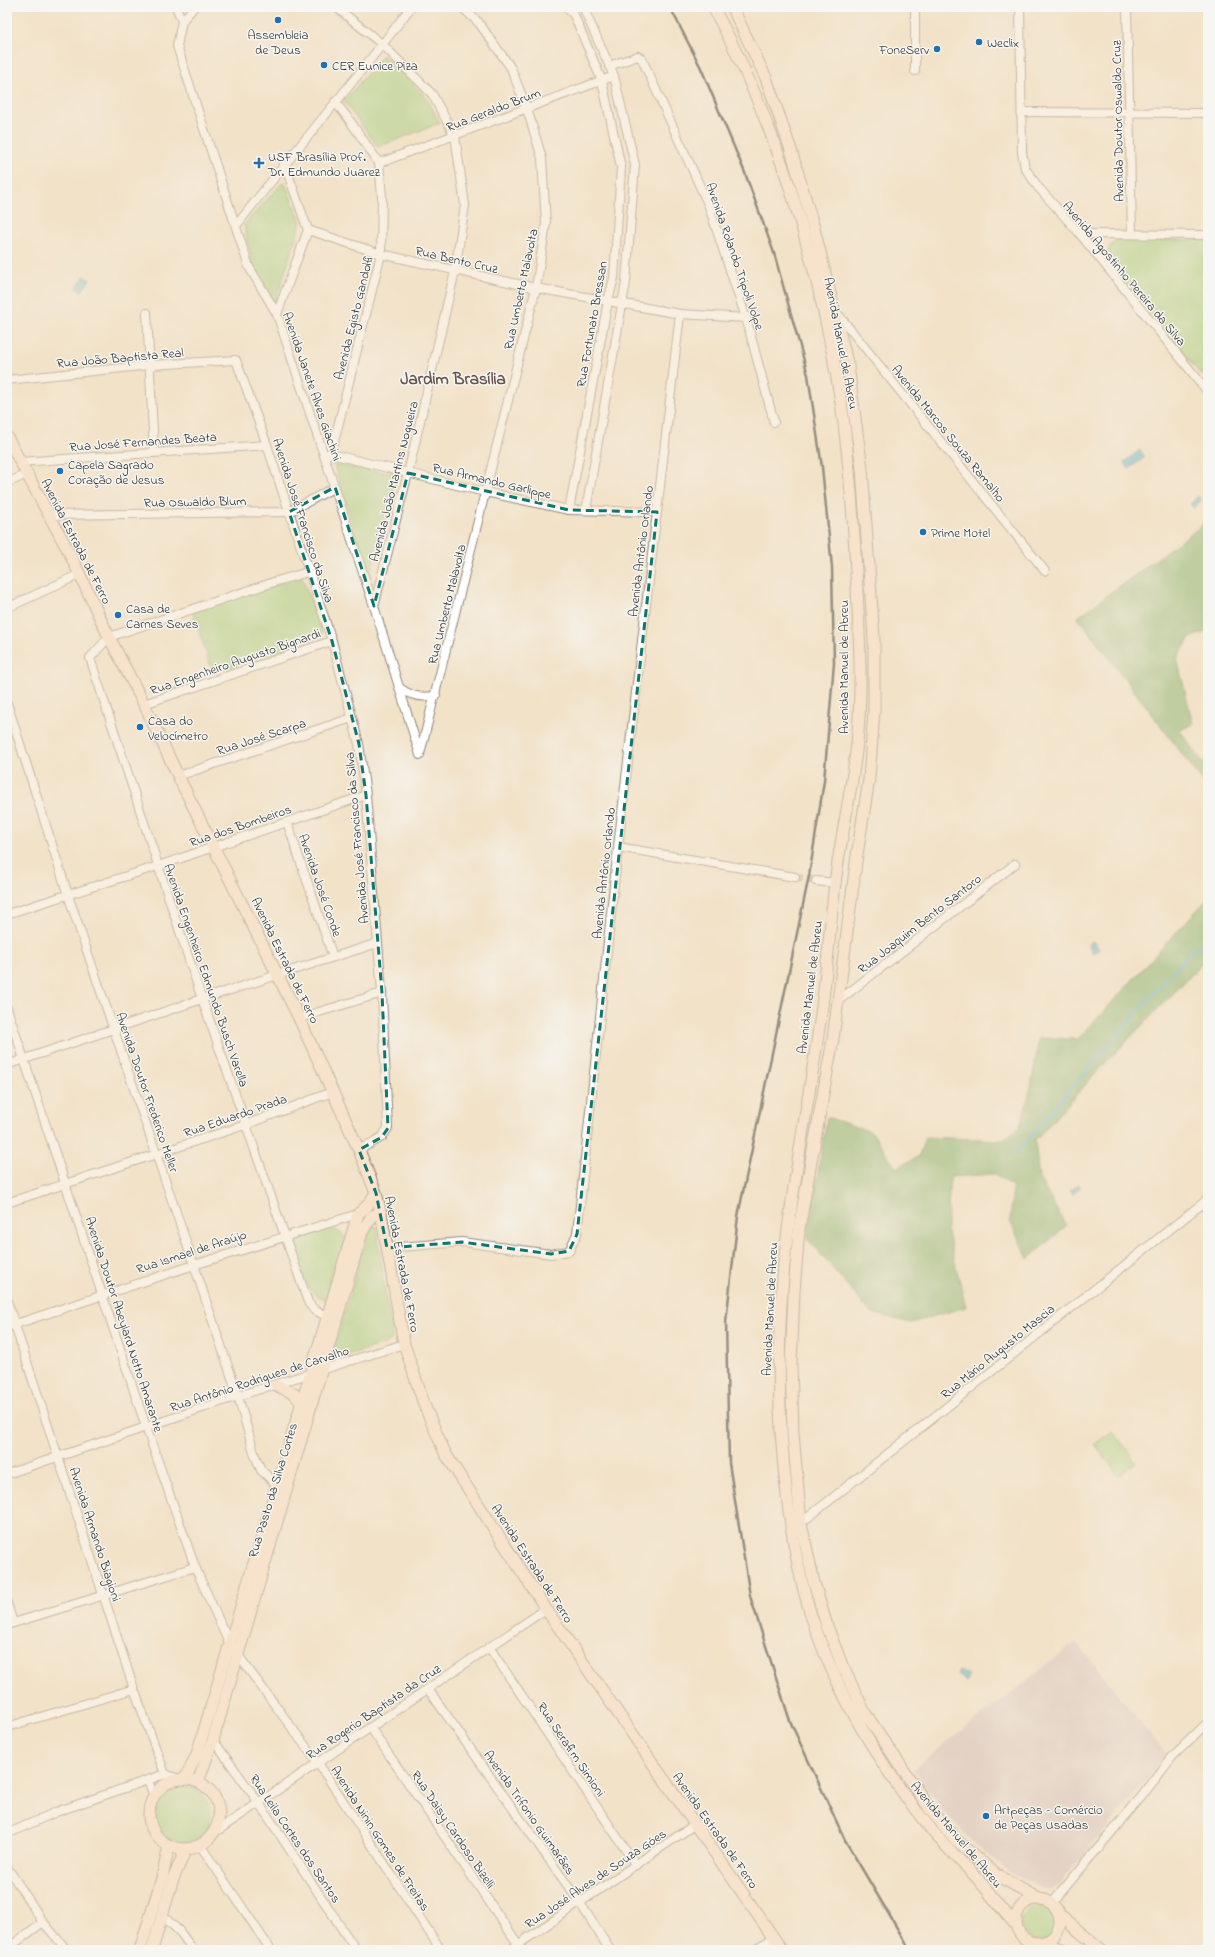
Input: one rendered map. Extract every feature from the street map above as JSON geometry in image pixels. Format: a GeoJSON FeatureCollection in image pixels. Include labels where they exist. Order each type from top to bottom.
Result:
{"type":"FeatureCollection","features":[{"type":"Feature","properties":{"kind":"main road","name":"Avenida Manuel de Abreu"},"geometry":{"type":"LineString","coordinates":[[714,7],[729,35],[755,93],[783,165],[805,240],[828,329],[840,392],[852,498],[859,635],[857,744],[835,883],[822,1011],[789,1222],[780,1321],[779,1384],[782,1457],[796,1554],[811,1616],[830,1668],[857,1721],[903,1792],[931,1828],[1016,1925]]}},
{"type":"Feature","properties":{"kind":"main road","name":"Avenida Manuel de Abreu"},"geometry":{"type":"LineString","coordinates":[[732,7],[766,78],[792,150],[814,228],[848,366],[862,469],[874,639],[874,711],[869,778],[838,1001],[799,1229],[794,1292],[791,1365],[793,1434],[802,1523],[814,1583],[827,1626],[842,1665],[865,1713],[932,1812],[955,1839],[995,1874],[1037,1898]]}},
{"type":"Feature","properties":{"kind":"main road","name":"Avenida Estrada de Ferro"},"geometry":{"type":"LineString","coordinates":[[7,437],[50,515],[80,574],[109,637],[144,704],[178,776],[299,1018],[359,1150],[376,1193],[381,1213],[404,1344],[424,1407],[445,1453],[546,1609],[694,1825],[782,1950]]}},
{"type":"Feature","properties":{"kind":"main road","name":"Rua Ismael de Araújo"},"geometry":{"type":"LineString","coordinates":[[358,1214],[369,1204],[376,1193]]}},
{"type":"Feature","properties":{"kind":"main road","name":"Rua Pasto da Silva Cortes"},"geometry":{"type":"LineString","coordinates":[[198,1782],[213,1740],[362,1232],[372,1216],[381,1213]]}},
{"type":"Feature","properties":{"kind":"main road","name":"Rua Pasto da Silva Cortes"},"geometry":{"type":"LineString","coordinates":[[182,1779],[197,1754],[276,1484],[311,1374],[326,1316],[358,1214]]}},
{"type":"Feature","properties":{"kind":"main road"},"geometry":{"type":"LineString","coordinates":[[276,1385],[288,1389],[302,1403]]}},
{"type":"Feature","properties":{"kind":"main road"},"geometry":{"type":"LineString","coordinates":[[182,1779],[198,1782],[213,1794],[218,1804],[218,1824],[214,1833],[200,1846],[186,1849],[169,1846],[155,1833],[151,1824],[150,1810],[154,1796],[160,1788],[169,1782],[182,1779]]}},
{"type":"Feature","properties":{"kind":"main road"},"geometry":{"type":"LineString","coordinates":[[140,1950],[162,1878],[169,1846]]}},
{"type":"Feature","properties":{"kind":"main road"},"geometry":{"type":"LineString","coordinates":[[152,1950],[174,1879],[186,1849]]}},
{"type":"Feature","properties":{"kind":"main road"},"geometry":{"type":"LineString","coordinates":[[1062,1950],[1044,1942],[1029,1942],[1018,1932],[1016,1915],[1020,1907],[1028,1901],[1037,1898],[1044,1899],[1052,1903],[1059,1915],[1102,1950]]}},
{"type":"Feature","properties":{"kind":"main road"},"geometry":{"type":"LineString","coordinates":[[1044,1942],[1052,1938],[1058,1932],[1060,1923],[1059,1915]]}},
{"type":"Feature","properties":{"kind":"street"},"geometry":{"type":"LineString","coordinates":[[176,7],[182,21],[194,7]]}},
{"type":"Feature","properties":{"kind":"street","name":"Avenida João Martins Nogueira"},"geometry":{"type":"LineString","coordinates":[[336,7],[383,44],[432,94],[455,136],[465,205],[455,271],[408,473],[374,606]]}},
{"type":"Feature","properties":{"kind":"street"},"geometry":{"type":"LineString","coordinates":[[236,226],[284,163],[383,44],[411,7]]}},
{"type":"Feature","properties":{"kind":"street","name":"Rua Umberto Malavolta"},"geometry":{"type":"LineString","coordinates":[[420,754],[436,695],[536,288],[546,224],[542,158],[527,108],[511,68],[479,23],[462,7]]}},
{"type":"Feature","properties":{"kind":"street","name":"Rua Fortunato Bressan"},"geometry":{"type":"LineString","coordinates":[[566,7],[574,15],[602,81],[621,167],[614,278],[608,301],[569,510]]}},
{"type":"Feature","properties":{"kind":"street","name":"Rua Fortunato Bressan"},"geometry":{"type":"LineString","coordinates":[[583,7],[614,76],[636,165],[626,282],[586,510]]}},
{"type":"Feature","properties":{"kind":"street"},"geometry":{"type":"LineString","coordinates":[[914,72],[915,7]]}},
{"type":"Feature","properties":{"kind":"street","name":"Avenida Agostinho Pereira da Silva"},"geometry":{"type":"LineString","coordinates":[[1020,7],[1022,152],[1025,168],[1038,187],[1080,234],[1206,387]]}},
{"type":"Feature","properties":{"kind":"street","name":"Avenida Doutor Oswaldo Cruz"},"geometry":{"type":"LineString","coordinates":[[1127,7],[1132,234]]}},
{"type":"Feature","properties":{"kind":"street","name":"Avenida Janete Alves Giachini"},"geometry":{"type":"LineString","coordinates":[[182,21],[177,46],[249,267],[277,314],[328,454],[335,487],[420,754]]}},
{"type":"Feature","properties":{"kind":"street","name":"Avenida Rolando Tripoli Volpe"},"geometry":{"type":"LineString","coordinates":[[610,66],[638,56],[642,59],[708,204],[746,318],[774,422]]}},
{"type":"Feature","properties":{"kind":"street","name":"Rua Geraldo Brum"},"geometry":{"type":"LineString","coordinates":[[379,163],[614,76]]}},
{"type":"Feature","properties":{"kind":"street","name":"Avenida Egisto Gandolfi"},"geometry":{"type":"LineString","coordinates":[[328,454],[381,254],[382,197],[379,163],[335,102]]}},
{"type":"Feature","properties":{"kind":"street"},"geometry":{"type":"LineString","coordinates":[[1022,112],[1129,114],[1208,113]]}},
{"type":"Feature","properties":{"kind":"street"},"geometry":{"type":"LineString","coordinates":[[277,314],[308,230],[284,163]]}},
{"type":"Feature","properties":{"kind":"street","name":"Rua Bento Cruz"},"geometry":{"type":"LineString","coordinates":[[308,230],[381,254],[536,288],[680,314],[746,318]]}},
{"type":"Feature","properties":{"kind":"street"},"geometry":{"type":"LineString","coordinates":[[1080,234],[1208,235]]}},
{"type":"Feature","properties":{"kind":"street","name":"Avenida Marcos Souza Ramalho"},"geometry":{"type":"LineString","coordinates":[[835,311],[1044,571]]}},
{"type":"Feature","properties":{"kind":"street"},"geometry":{"type":"LineString","coordinates":[[147,313],[151,365],[154,453]]}},
{"type":"Feature","properties":{"kind":"street","name":"Avenida Antônio Orlando"},"geometry":{"type":"LineString","coordinates":[[387,1248],[462,1242],[551,1254],[568,1251],[577,1234],[618,847],[680,314]]}},
{"type":"Feature","properties":{"kind":"street","name":"Rua João Baptista Real"},"geometry":{"type":"LineString","coordinates":[[7,380],[151,365],[236,360]]}},
{"type":"Feature","properties":{"kind":"street","name":"Avenida José Francisco da Silva"},"geometry":{"type":"LineString","coordinates":[[236,360],[267,445],[332,641],[359,744],[366,795],[382,993],[388,1128],[382,1137],[359,1150]]}},
{"type":"Feature","properties":{"kind":"street","name":"Rua José Fernandes Beata"},"geometry":{"type":"LineString","coordinates":[[20,462],[267,445]]}},
{"type":"Feature","properties":{"kind":"street","name":"Rua Armando Garlippe"},"geometry":{"type":"LineString","coordinates":[[328,454],[485,492],[569,510],[656,512]]}},
{"type":"Feature","properties":{"kind":"street"},"geometry":{"type":"LineString","coordinates":[[7,483],[27,474]]}},
{"type":"Feature","properties":{"kind":"street","name":"Rua Oswaldo Blum"},"geometry":{"type":"LineString","coordinates":[[50,515],[289,512],[335,487]]}},
{"type":"Feature","properties":{"kind":"street"},"geometry":{"type":"LineString","coordinates":[[109,637],[308,572]]}},
{"type":"Feature","properties":{"kind":"street"},"geometry":{"type":"LineString","coordinates":[[7,608],[80,574]]}},
{"type":"Feature","properties":{"kind":"street","name":"Avenida Engenheiro Edmundo Busch Varella"},"geometry":{"type":"LineString","coordinates":[[109,637],[90,658],[202,999],[308,1302],[314,1310],[326,1316]]}},
{"type":"Feature","properties":{"kind":"street","name":"Rua Engenheiro Augusto Bignardi"},"geometry":{"type":"LineString","coordinates":[[144,704],[332,641]]}},
{"type":"Feature","properties":{"kind":"street"},"geometry":{"type":"LineString","coordinates":[[399,687],[405,692],[420,697],[436,695]]}},
{"type":"Feature","properties":{"kind":"street","name":"Avenida Doutor Frederico Meller"},"geometry":{"type":"LineString","coordinates":[[7,703],[68,896],[238,1396],[258,1464],[266,1475],[276,1484]]}},
{"type":"Feature","properties":{"kind":"street","name":"Rua José Scarpa"},"geometry":{"type":"LineString","coordinates":[[178,776],[352,718]]}},
{"type":"Feature","properties":{"kind":"street","name":"Rua dos Bombeiros"},"geometry":{"type":"LineString","coordinates":[[7,914],[68,896],[214,848],[366,795]]}},
{"type":"Feature","properties":{"kind":"street","name":"Avenida José Conde"},"geometry":{"type":"LineString","coordinates":[[287,822],[333,957]]}},
{"type":"Feature","properties":{"kind":"street"},"geometry":{"type":"LineString","coordinates":[[618,847],[795,877]]}},
{"type":"Feature","properties":{"kind":"street","name":"Rua Joaquim Bento Santoro"},"geometry":{"type":"LineString","coordinates":[[838,1001],[1015,864]]}},
{"type":"Feature","properties":{"kind":"street"},"geometry":{"type":"LineString","coordinates":[[816,881],[835,883]]}},
{"type":"Feature","properties":{"kind":"street"},"geometry":{"type":"LineString","coordinates":[[7,1065],[202,999],[378,943]]}},
{"type":"Feature","properties":{"kind":"street"},"geometry":{"type":"LineString","coordinates":[[299,1018],[382,993]]}},
{"type":"Feature","properties":{"kind":"street","name":"Avenida Doutor Abeylard Netto Amarante"},"geometry":{"type":"LineString","coordinates":[[7,1008],[25,1059],[64,1184],[80,1226],[146,1427],[195,1567],[229,1644]]}},
{"type":"Feature","properties":{"kind":"street","name":"Rua Eduardo Prada"},"geometry":{"type":"LineString","coordinates":[[7,1203],[245,1125],[332,1092]]}},
{"type":"Feature","properties":{"kind":"street","name":"Rua Mário Augusto Mascia"},"geometry":{"type":"LineString","coordinates":[[802,1523],[1208,1199]]}},
{"type":"Feature","properties":{"kind":"street","name":"Rua Ismael de Araújo"},"geometry":{"type":"LineString","coordinates":[[11,1325],[194,1265],[358,1214]]}},
{"type":"Feature","properties":{"kind":"street","name":"Avenida Armando Biagioni"},"geometry":{"type":"LineString","coordinates":[[7,1301],[11,1325],[58,1458],[134,1689],[165,1774]]}},
{"type":"Feature","properties":{"kind":"street","name":"Rua Antônio Rodrigues de Carvalho"},"geometry":{"type":"LineString","coordinates":[[7,1474],[238,1396],[404,1344]]}},
{"type":"Feature","properties":{"kind":"street"},"geometry":{"type":"LineString","coordinates":[[7,1603],[10,1624],[195,1567]]}},
{"type":"Feature","properties":{"kind":"street","name":"Rua Rogerio Baptista da Cruz"},"geometry":{"type":"LineString","coordinates":[[214,1833],[546,1609]]}},
{"type":"Feature","properties":{"kind":"street","name":"Avenida Ninin Gomes de Freitas"},"geometry":{"type":"LineString","coordinates":[[229,1644],[318,1763],[441,1950]]}},
{"type":"Feature","properties":{"kind":"street","name":"Rua Serafim Simioni"},"geometry":{"type":"LineString","coordinates":[[489,1647],[636,1865]]}},
{"type":"Feature","properties":{"kind":"street","name":"Avenida Trifonio Guimarães"},"geometry":{"type":"LineString","coordinates":[[428,1688],[580,1903],[610,1950]]}},
{"type":"Feature","properties":{"kind":"street"},"geometry":{"type":"LineString","coordinates":[[7,1727],[134,1689]]}},
{"type":"Feature","properties":{"kind":"street"},"geometry":{"type":"LineString","coordinates":[[1052,1903],[1142,1796],[1173,1756],[1208,1722]]}},
{"type":"Feature","properties":{"kind":"street","name":"Rua Daisy Cardoso Bizelli"},"geometry":{"type":"LineString","coordinates":[[370,1727],[518,1944]]}},
{"type":"Feature","properties":{"kind":"street","name":"Rua Leila Cortes dos Santos"},"geometry":{"type":"LineString","coordinates":[[213,1740],[259,1803],[356,1950]]}},
{"type":"Feature","properties":{"kind":"street"},"geometry":{"type":"LineString","coordinates":[[7,1834],[56,1812],[165,1774],[182,1779]]}},
{"type":"Feature","properties":{"kind":"street"},"geometry":{"type":"LineString","coordinates":[[148,1780],[154,1796]]}},
{"type":"Feature","properties":{"kind":"street","name":"Rua José Alves de Souza Góes"},"geometry":{"type":"LineString","coordinates":[[510,1950],[694,1825]]}},
{"type":"Feature","properties":{"kind":"street"},"geometry":{"type":"LineString","coordinates":[[200,1846],[271,1950]]}},
{"type":"Feature","properties":{"kind":"street"},"geometry":{"type":"LineString","coordinates":[[7,1867],[44,1922],[67,1950]]}},
{"type":"Feature","properties":{"kind":"street"},"geometry":{"type":"LineString","coordinates":[[163,1916],[180,1932],[193,1950]]}},
{"type":"Feature","properties":{"kind":"street"},"geometry":{"type":"LineString","coordinates":[[7,1949],[44,1922]]}},
{"type":"Feature","properties":{"kind":"street"},"geometry":{"type":"LineString","coordinates":[[755,1950],[773,1937]]}},
{"type":"Feature","properties":{"kind":"highlighted area"},"geometry":{"type":"Polygon","coordinates":[[[408,473],[569,510],[657,512],[577,1234],[569,1251],[551,1254],[462,1242],[387,1248],[376,1193],[359,1150],[382,1137],[388,1128],[382,993],[366,795],[359,744],[332,641],[289,512],[335,487],[374,606],[408,473]]]}},
{"type":"Feature","properties":{"kind":"shaded area"},"geometry":{"type":"Polygon","coordinates":[[[1076,1642],[1167,1755],[1059,1885],[1050,1889],[1043,1889],[1013,1875],[970,1840],[944,1812],[913,1769],[1076,1642]]]}},
{"type":"Feature","properties":{"kind":"green space"},"geometry":{"type":"Polygon","coordinates":[[[383,55],[426,97],[440,123],[378,147],[344,101],[383,55]]]}},
{"type":"Feature","properties":{"kind":"green space"},"geometry":{"type":"Polygon","coordinates":[[[284,181],[301,222],[275,303],[252,263],[244,225],[284,181]]]}},
{"type":"Feature","properties":{"kind":"green space"},"geometry":{"type":"Polygon","coordinates":[[[1118,240],[1208,240],[1208,375],[1200,373],[1110,263],[1108,259],[1108,250],[1112,244],[1118,240]]]}},
{"type":"Feature","properties":{"kind":"green space"},"geometry":{"type":"Polygon","coordinates":[[[334,465],[397,474],[369,578],[334,465]]]}},
{"type":"Feature","properties":{"kind":"green space"},"geometry":{"type":"Polygon","coordinates":[[[1208,521],[1208,631],[1190,638],[1177,658],[1193,724],[1180,730],[1208,770],[1208,788],[1078,617],[1208,521]]]}},
{"type":"Feature","properties":{"kind":"green space"},"geometry":{"type":"Polygon","coordinates":[[[302,577],[322,632],[320,637],[213,673],[192,610],[302,577]]]}},
{"type":"Feature","properties":{"kind":"green space"},"geometry":{"type":"Polygon","coordinates":[[[1208,898],[1208,958],[1110,1058],[1035,1140],[1039,1178],[1066,1226],[1028,1259],[1010,1221],[1013,1187],[994,1174],[950,1177],[947,1229],[966,1307],[911,1323],[871,1313],[807,1238],[827,1117],[872,1132],[896,1168],[919,1156],[925,1137],[1002,1140],[1020,1127],[1031,1087],[1039,1038],[1078,1039],[1208,898]]]}},
{"type":"Feature","properties":{"kind":"green space"},"geometry":{"type":"Polygon","coordinates":[[[372,1225],[377,1227],[386,1300],[393,1330],[392,1339],[384,1344],[334,1359],[333,1353],[362,1252],[372,1225]]]}},
{"type":"Feature","properties":{"kind":"green space"},"geometry":{"type":"Polygon","coordinates":[[[326,1229],[338,1231],[346,1239],[329,1295],[325,1299],[318,1296],[308,1286],[304,1279],[295,1250],[298,1241],[306,1235],[326,1229]]]}},
{"type":"Feature","properties":{"kind":"green space"},"geometry":{"type":"Polygon","coordinates":[[[1113,1431],[1136,1462],[1119,1476],[1095,1444],[1113,1431]]]}},
{"type":"Feature","properties":{"kind":"green space"},"geometry":{"type":"Polygon","coordinates":[[[183,1787],[194,1789],[203,1795],[209,1804],[211,1815],[209,1826],[203,1835],[194,1841],[183,1843],[172,1841],[163,1835],[157,1826],[155,1815],[157,1804],[163,1795],[172,1789],[183,1787]]]}},
{"type":"Feature","properties":{"kind":"green space"},"geometry":{"type":"Polygon","coordinates":[[[1039,1905],[1049,1908],[1054,1913],[1057,1923],[1054,1933],[1049,1938],[1039,1941],[1029,1938],[1024,1933],[1021,1923],[1024,1913],[1029,1908],[1039,1905]]]}},
{"type":"Feature","properties":{"kind":"water"},"geometry":{"type":"Polygon","coordinates":[[[84,276],[90,280],[82,291],[76,288],[84,276]]]}},
{"type":"Feature","properties":{"kind":"water"},"geometry":{"type":"Polygon","coordinates":[[[1140,450],[1145,457],[1129,469],[1124,462],[1140,450]]]}},
{"type":"Feature","properties":{"kind":"water"},"geometry":{"type":"Polygon","coordinates":[[[1198,496],[1202,500],[1194,508],[1190,504],[1198,496]]]}},
{"type":"Feature","properties":{"kind":"water"},"geometry":{"type":"Polygon","coordinates":[[[1093,941],[1099,949],[1093,953],[1088,944],[1093,941]]]}},
{"type":"Feature","properties":{"kind":"water"},"geometry":{"type":"Polygon","coordinates":[[[1078,1184],[1081,1188],[1072,1195],[1069,1191],[1078,1184]]]}},
{"type":"Feature","properties":{"kind":"water"},"geometry":{"type":"Polygon","coordinates":[[[959,1670],[969,1675],[966,1682],[957,1675],[959,1670]]]}},
{"type":"Feature","properties":{"kind":"waterway"},"geometry":{"type":"LineString","coordinates":[[1015,1155],[1105,1048],[1190,953],[1208,939]]}},
{"type":"Feature","properties":{"kind":"tunnel"},"geometry":{"type":"LineString","coordinates":[[795,877],[816,881]]}},
{"type":"Feature","properties":{"kind":"railway"},"geometry":{"type":"LineString","coordinates":[[670,7],[701,68],[745,173],[774,253],[808,375],[822,467],[832,567],[834,663],[824,781],[809,876],[738,1216],[726,1322],[729,1463],[750,1596],[790,1721],[845,1840],[910,1950]]}},
{"type":"Feature","properties":{"kind":"place","name":"Assembleia de Deus"},"geometry":{"type":"Point","coordinates":[278,20]}},
{"type":"Feature","properties":{"kind":"place","name":"Weclix"},"geometry":{"type":"Point","coordinates":[979,42]}},
{"type":"Feature","properties":{"kind":"place","name":"FoneServ"},"geometry":{"type":"Point","coordinates":[937,49]}},
{"type":"Feature","properties":{"kind":"place","name":"CER Eunice Piza"},"geometry":{"type":"Point","coordinates":[324,65]}},
{"type":"Feature","properties":{"kind":"place","name":"USF Brasília Prof. Dr. Edmundo Juarez"},"geometry":{"type":"Point","coordinates":[259,163]}},
{"type":"Feature","properties":{"kind":"place","name":"Capela Sagrado Coração de Jesus"},"geometry":{"type":"Point","coordinates":[60,471]}},
{"type":"Feature","properties":{"kind":"place","name":"Prime Motel"},"geometry":{"type":"Point","coordinates":[923,532]}},
{"type":"Feature","properties":{"kind":"place","name":"Casa de Carnes Seves"},"geometry":{"type":"Point","coordinates":[118,615]}},
{"type":"Feature","properties":{"kind":"place","name":"Casa do Velocímetro"},"geometry":{"type":"Point","coordinates":[140,727]}},
{"type":"Feature","properties":{"kind":"place","name":"Artpeças - Comércio de Peças Usadas"},"geometry":{"type":"Point","coordinates":[986,1816]}},
{"type":"Feature","properties":{"kind":"district","name":"Jardim Brasília"},"geometry":{"type":"Point","coordinates":[453,378]}}]}
